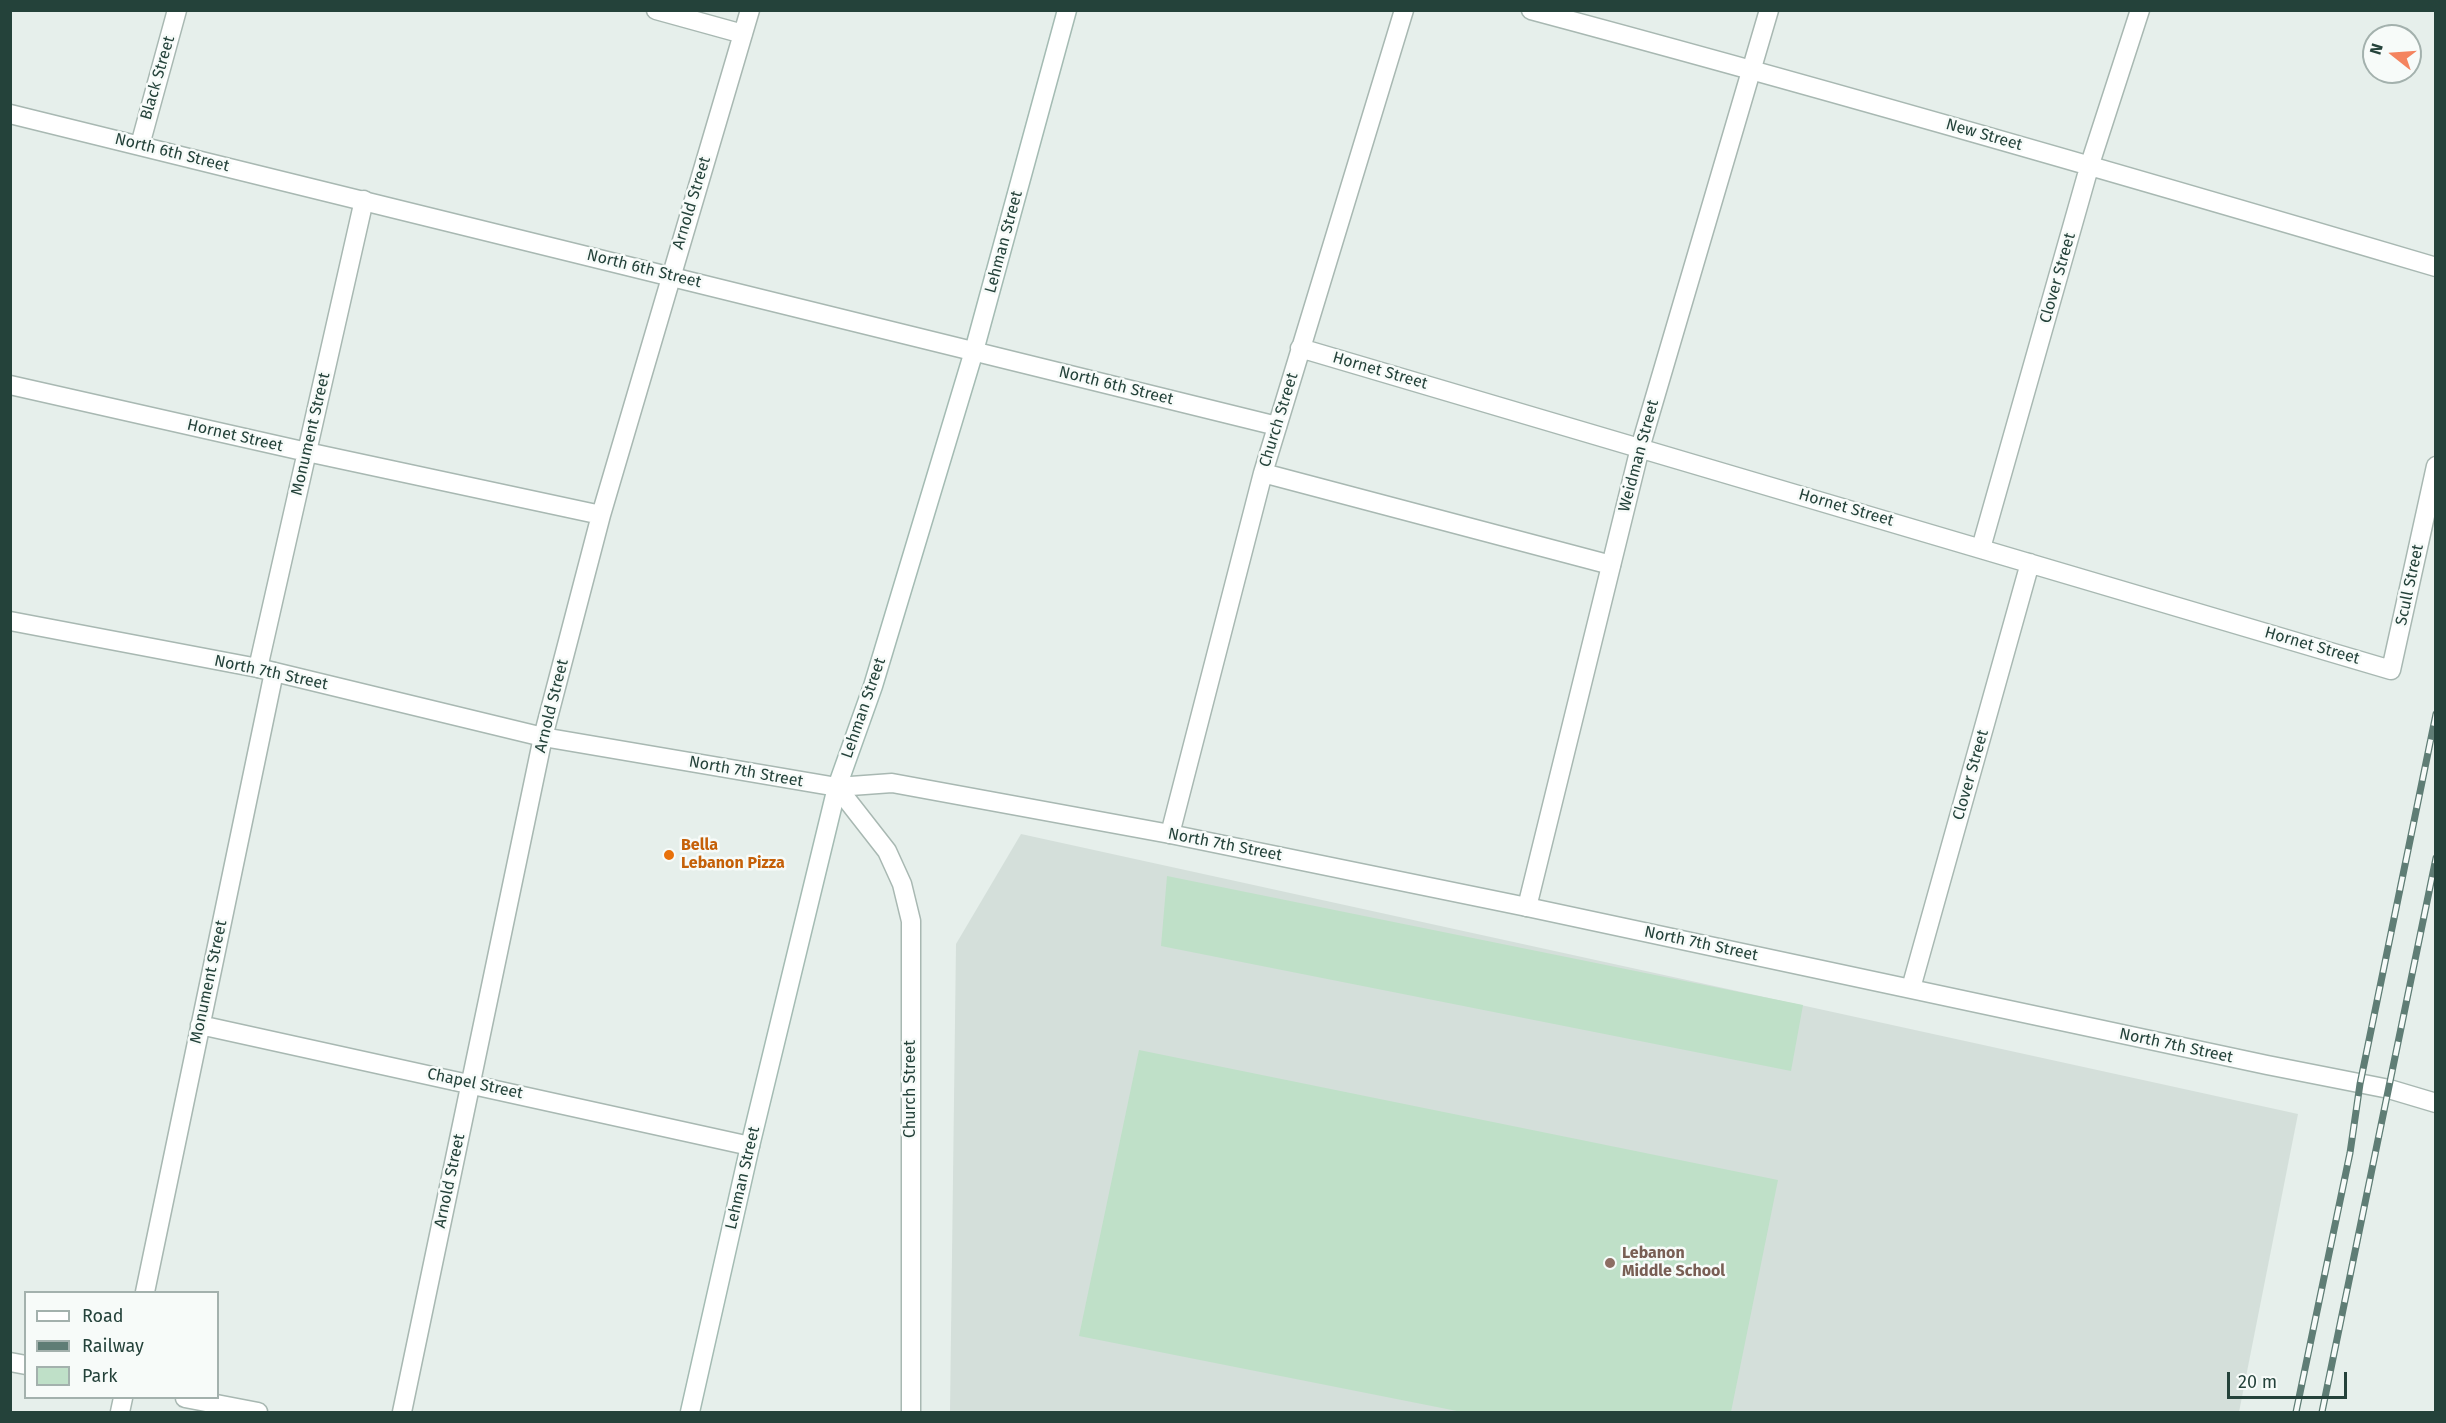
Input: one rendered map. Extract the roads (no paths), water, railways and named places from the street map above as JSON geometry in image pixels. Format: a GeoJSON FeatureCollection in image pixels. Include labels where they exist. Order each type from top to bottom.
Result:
{"type":"FeatureCollection","features":[{"type":"Feature","properties":{"kind":"street","name":"Black Street"},"geometry":{"type":"LineString","coordinates":[[140,145],[177,10]]}},
{"type":"Feature","properties":{"kind":"street"},"geometry":{"type":"LineString","coordinates":[[656,10],[743,34]]}},
{"type":"Feature","properties":{"kind":"street","name":"Arnold Street"},"geometry":{"type":"LineString","coordinates":[[402,1413],[543,737],[601,515],[750,10]]}},
{"type":"Feature","properties":{"kind":"street","name":"Lehman Street"},"geometry":{"type":"LineString","coordinates":[[690,1413],[750,1146],[837,787],[873,686],[974,351],[1067,10]]}},
{"type":"Feature","properties":{"kind":"street","name":"Church Street"},"geometry":{"type":"LineString","coordinates":[[1170,834],[1263,473],[1404,10]]}},
{"type":"Feature","properties":{"kind":"street","name":"New Street"},"geometry":{"type":"LineString","coordinates":[[1531,10],[2090,164],[2436,267]]}},
{"type":"Feature","properties":{"kind":"street","name":"Weidman Street"},"geometry":{"type":"LineString","coordinates":[[1527,907],[1640,448],[1769,10]]}},
{"type":"Feature","properties":{"kind":"street","name":"Clover Street"},"geometry":{"type":"LineString","coordinates":[[1980,548],[2090,164],[2140,10]]}},
{"type":"Feature","properties":{"kind":"street","name":"North 6th Street"},"geometry":{"type":"LineString","coordinates":[[10,114],[1277,426]]}},
{"type":"Feature","properties":{"kind":"street","name":"Monument Street"},"geometry":{"type":"LineString","coordinates":[[145,1291],[200,1025],[307,452],[364,200]]}},
{"type":"Feature","properties":{"kind":"street","name":"Hornet Street"},"geometry":{"type":"LineString","coordinates":[[1300,348],[2391,669]]}},
{"type":"Feature","properties":{"kind":"street","name":"Hornet Street"},"geometry":{"type":"LineString","coordinates":[[10,385],[601,515]]}},
{"type":"Feature","properties":{"kind":"street","name":"Scull Street"},"geometry":{"type":"LineString","coordinates":[[2391,669],[2436,466]]}},
{"type":"Feature","properties":{"kind":"street"},"geometry":{"type":"LineString","coordinates":[[1263,473],[1611,565]]}},
{"type":"Feature","properties":{"kind":"street","name":"Clover Street"},"geometry":{"type":"LineString","coordinates":[[1911,988],[2030,563]]}},
{"type":"Feature","properties":{"kind":"street","name":"North 7th Street"},"geometry":{"type":"LineString","coordinates":[[10,621],[266,670],[543,737],[837,787],[892,783],[1170,834],[2389,1089],[2436,1103]]}},
{"type":"Feature","properties":{"kind":"street","name":"Church Street"},"geometry":{"type":"LineString","coordinates":[[837,787],[887,851],[902,884],[911,921],[911,1413]]}},
{"type":"Feature","properties":{"kind":"street","name":"Chapel Street"},"geometry":{"type":"LineString","coordinates":[[200,1025],[750,1146]]}},
{"type":"Feature","properties":{"kind":"street"},"geometry":{"type":"LineString","coordinates":[[190,1399],[258,1413]]}},
{"type":"Feature","properties":{"kind":"railway"},"geometry":{"type":"LineString","coordinates":[[2296,1412],[2350,1153],[2360,1084],[2436,714]]}},
{"type":"Feature","properties":{"kind":"railway"},"geometry":{"type":"LineString","coordinates":[[2322,1412],[2436,858]]}},
{"type":"Feature","properties":{"kind":"place","name":"Bella Lebanon Pizza"},"geometry":{"type":"Point","coordinates":[669,855]}},
{"type":"Feature","properties":{"kind":"place","name":"Lebanon Middle School"},"geometry":{"type":"Point","coordinates":[1610,1263]}}]}
